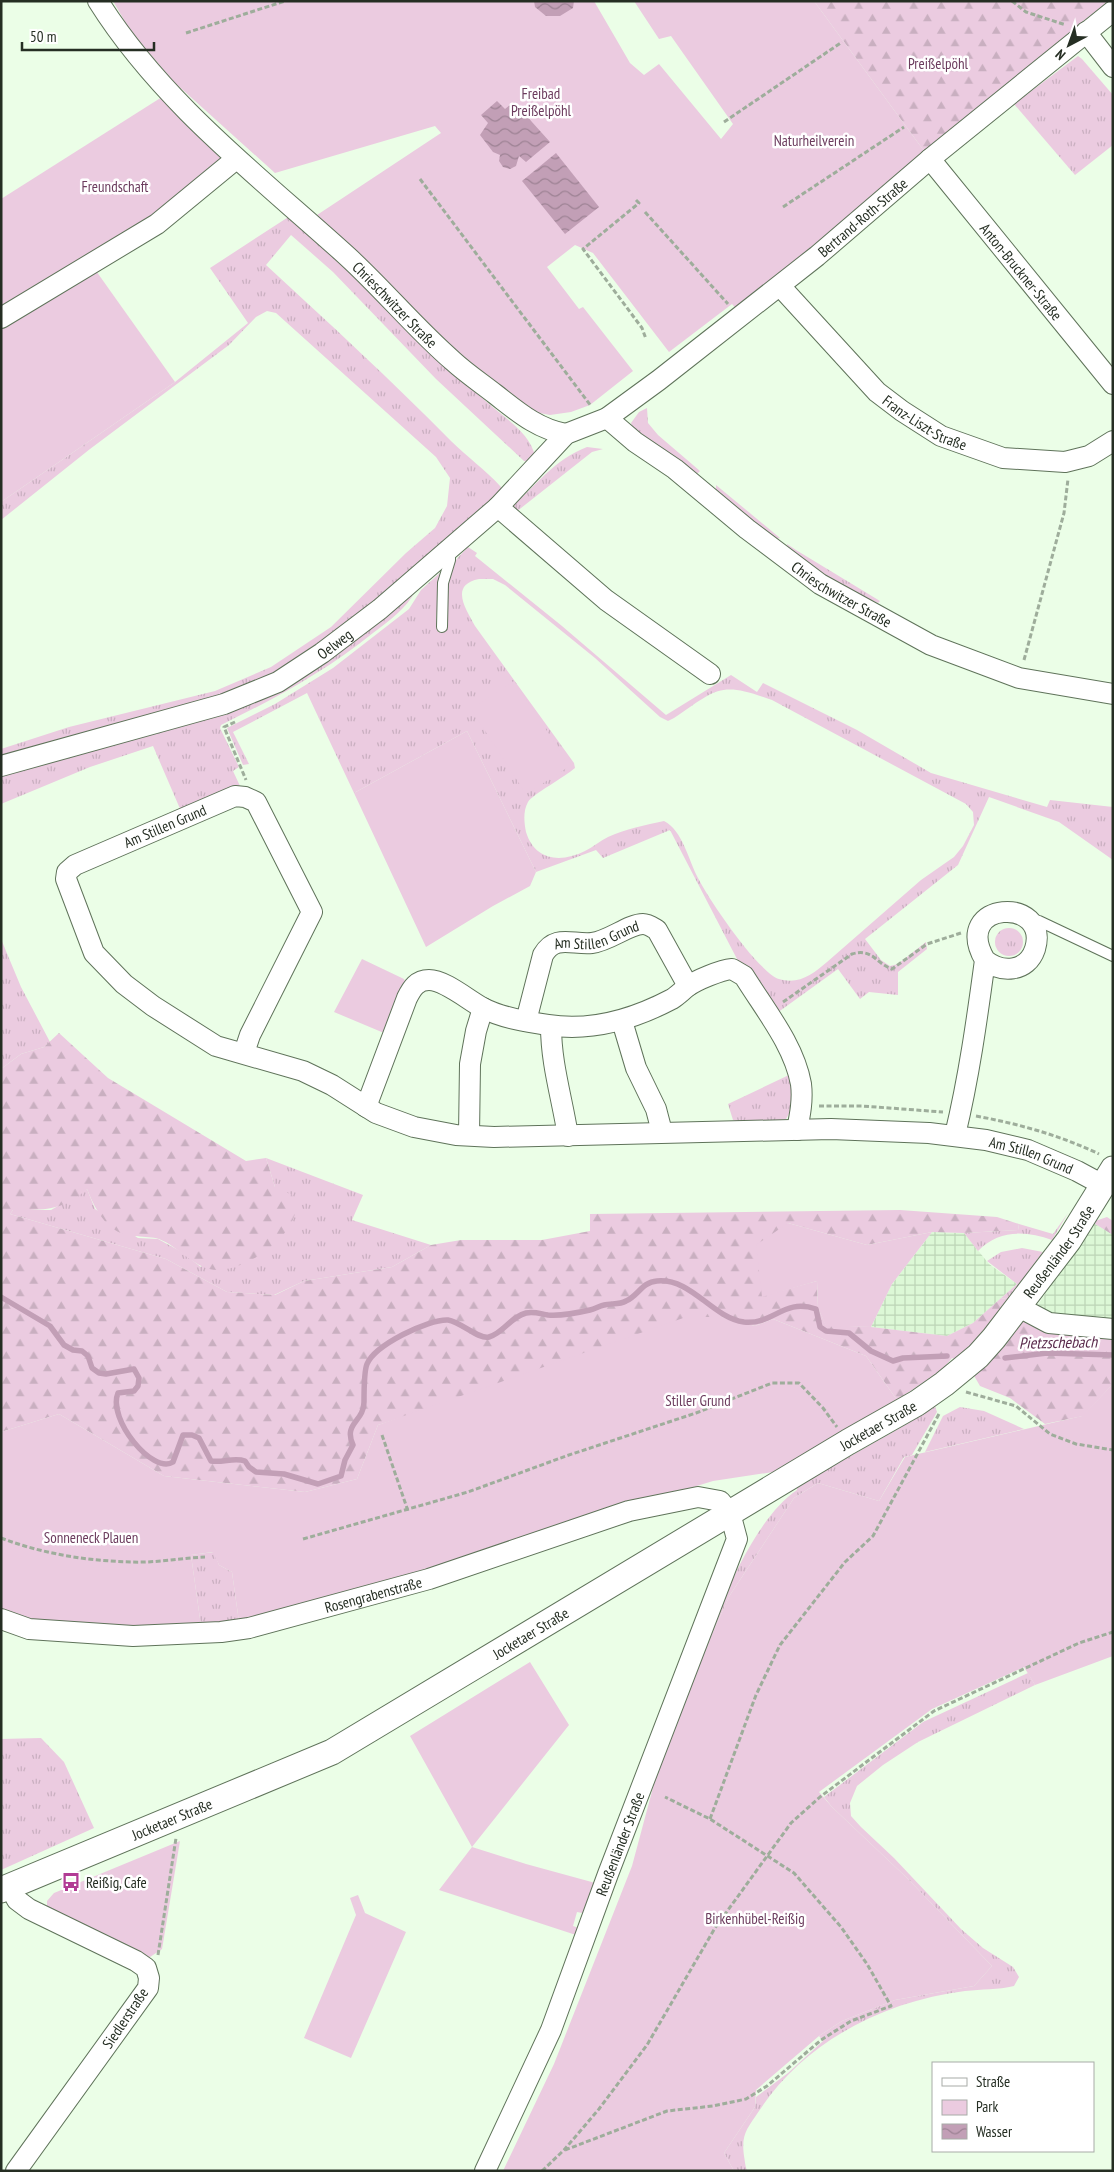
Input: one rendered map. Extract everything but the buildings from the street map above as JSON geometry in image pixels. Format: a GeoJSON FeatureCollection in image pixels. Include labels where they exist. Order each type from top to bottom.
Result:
{"type":"FeatureCollection","features":[{"type":"Feature","properties":{"kind":"street","name":"Chrieschwitzer Straße"},"geometry":{"type":"LineString","coordinates":[[98,1],[110,21],[160,81],[236,159],[349,258],[453,361],[526,418],[549,431],[566,434]]}},
{"type":"Feature","properties":{"kind":"street","name":"Bertrand-Roth-Straße"},"geometry":{"type":"LineString","coordinates":[[607,418],[780,286],[930,159],[1113,11]]}},
{"type":"Feature","properties":{"kind":"street"},"geometry":{"type":"LineString","coordinates":[[1086,32],[1113,67]]}},
{"type":"Feature","properties":{"kind":"street"},"geometry":{"type":"LineString","coordinates":[[1,318],[157,224],[236,159]]}},
{"type":"Feature","properties":{"kind":"street","name":"Anton-Bruckner-Straße"},"geometry":{"type":"LineString","coordinates":[[930,159],[1113,384]]}},
{"type":"Feature","properties":{"kind":"street","name":"Franz-Liszt-Straße"},"geometry":{"type":"LineString","coordinates":[[780,286],[876,392],[941,436],[1003,458],[1065,462],[1089,456],[1113,441]]}},
{"type":"Feature","properties":{"kind":"street","name":"Chrieschwitzer Straße"},"geometry":{"type":"LineString","coordinates":[[607,418],[635,442],[675,469],[747,529],[820,584],[931,646],[1019,678],[1113,694]]}},
{"type":"Feature","properties":{"kind":"street","name":"Oelweg"},"geometry":{"type":"LineString","coordinates":[[1,766],[224,704],[278,682],[322,653],[380,609],[450,549],[498,506],[566,434],[607,418]]}},
{"type":"Feature","properties":{"kind":"street"},"geometry":{"type":"LineString","coordinates":[[498,506],[606,600],[710,674]]}},
{"type":"Feature","properties":{"kind":"street","name":"Am Stillen Grund"},"geometry":{"type":"LineString","coordinates":[[244,1053],[250,1035],[312,912],[256,802],[245,797],[235,796],[75,865],[67,872],[66,879],[94,953],[107,968],[153,1006],[216,1046],[303,1071],[332,1085],[366,1107],[394,1121],[456,1135],[494,1138],[662,1132],[879,1129],[954,1135],[986,1140],[1028,1150],[1063,1164],[1108,1177]]}},
{"type":"Feature","properties":{"kind":"street"},"geometry":{"type":"LineString","coordinates":[[997,912],[1016,912],[1027,918],[1034,929],[1036,939],[1032,955],[1025,963],[1018,968],[1001,969],[985,960],[979,950],[977,937],[981,926],[988,917],[997,912]]}},
{"type":"Feature","properties":{"kind":"street","name":"Am Stillen Grund"},"geometry":{"type":"LineString","coordinates":[[526,1021],[543,955],[548,946],[555,942],[592,943],[641,924],[649,924],[657,930],[688,986]]}},
{"type":"Feature","properties":{"kind":"street"},"geometry":{"type":"LineString","coordinates":[[954,1135],[964,1098],[976,1031],[985,960]]}},
{"type":"Feature","properties":{"kind":"street"},"geometry":{"type":"LineString","coordinates":[[366,1107],[412,988],[420,982],[429,980],[439,982],[483,1008],[526,1021],[551,1026],[582,1026],[622,1022],[674,998],[688,986],[732,969],[744,976],[789,1050],[800,1084],[802,1105],[797,1130]]}},
{"type":"Feature","properties":{"kind":"street"},"geometry":{"type":"LineString","coordinates":[[468,1135],[470,1064],[476,1031],[483,1008]]}},
{"type":"Feature","properties":{"kind":"street"},"geometry":{"type":"LineString","coordinates":[[622,1022],[636,1068],[656,1109],[662,1132]]}},
{"type":"Feature","properties":{"kind":"street"},"geometry":{"type":"LineString","coordinates":[[551,1026],[551,1050],[555,1076],[568,1136]]}},
{"type":"Feature","properties":{"kind":"street","name":"Reußenländer Straße"},"geometry":{"type":"LineString","coordinates":[[1017,1306],[1068,1240],[1108,1177]]}},
{"type":"Feature","properties":{"kind":"street"},"geometry":{"type":"LineString","coordinates":[[1017,1306],[1049,1323],[1113,1329]]}},
{"type":"Feature","properties":{"kind":"street","name":"Jocketaer Straße"},"geometry":{"type":"LineString","coordinates":[[5,1889],[332,1752],[848,1442],[917,1403],[978,1356],[994,1338],[1017,1306]]}},
{"type":"Feature","properties":{"kind":"street","name":"Rosengrabenstraße"},"geometry":{"type":"LineString","coordinates":[[1,1619],[29,1629],[133,1636],[221,1632],[250,1628],[429,1579],[629,1511],[698,1497],[720,1501],[730,1513]]}},
{"type":"Feature","properties":{"kind":"street","name":"Reußenländer Straße"},"geometry":{"type":"LineString","coordinates":[[485,2171],[551,2030],[608,1874],[736,1539],[730,1513]]}},
{"type":"Feature","properties":{"kind":"street","name":"Siedlerstraße"},"geometry":{"type":"LineString","coordinates":[[5,1889],[29,1909],[136,1961],[146,1968],[149,1978],[148,1988],[16,2171]]}},
{"type":"Feature","properties":{"kind":"lane"},"geometry":{"type":"LineString","coordinates":[[442,626],[443,583],[450,560],[450,549]]}},
{"type":"Feature","properties":{"kind":"lane"},"geometry":{"type":"LineString","coordinates":[[1027,918],[1039,921],[1113,956]]}},
{"type":"Feature","properties":{"kind":"path"},"geometry":{"type":"LineString","coordinates":[[186,33],[285,1]]}},
{"type":"Feature","properties":{"kind":"path"},"geometry":{"type":"LineString","coordinates":[[1012,1],[1026,12],[1086,32]]}},
{"type":"Feature","properties":{"kind":"path"},"geometry":{"type":"LineString","coordinates":[[724,122],[842,42]]}},
{"type":"Feature","properties":{"kind":"path"},"geometry":{"type":"LineString","coordinates":[[783,207],[904,127]]}},
{"type":"Feature","properties":{"kind":"path"},"geometry":{"type":"LineString","coordinates":[[420,179],[590,405],[607,418]]}},
{"type":"Feature","properties":{"kind":"path"},"geometry":{"type":"LineString","coordinates":[[636,200],[639,203],[583,249],[642,328],[646,340]]}},
{"type":"Feature","properties":{"kind":"path"},"geometry":{"type":"LineString","coordinates":[[645,212],[739,318]]}},
{"type":"Feature","properties":{"kind":"path"},"geometry":{"type":"LineString","coordinates":[[1019,678],[1064,513],[1068,476],[1065,462]]}},
{"type":"Feature","properties":{"kind":"path"},"geometry":{"type":"LineString","coordinates":[[766,1013],[852,954],[861,951],[868,953],[892,969],[927,944],[981,926]]}},
{"type":"Feature","properties":{"kind":"path"},"geometry":{"type":"LineString","coordinates":[[303,1539],[408,1511],[468,1492],[566,1456],[696,1413],[772,1383],[799,1383],[823,1408],[848,1442]]}},
{"type":"Feature","properties":{"kind":"path"},"geometry":{"type":"LineString","coordinates":[[710,1819],[756,1695],[780,1644],[845,1562],[873,1536],[939,1415],[944,1384],[1016,1406],[1050,1434],[1076,1444],[1113,1450]]}},
{"type":"Feature","properties":{"kind":"path"},"geometry":{"type":"LineString","coordinates":[[382,1435],[408,1511]]}},
{"type":"Feature","properties":{"kind":"path"},"geometry":{"type":"LineString","coordinates":[[1,1538],[46,1552],[86,1559],[134,1562],[205,1557]]}},
{"type":"Feature","properties":{"kind":"path"},"geometry":{"type":"LineString","coordinates":[[542,2171],[564,2150],[647,2046],[715,1928],[791,1823],[820,1797],[934,1711],[1079,1643],[1113,1632]]}},
{"type":"Feature","properties":{"kind":"path"},"geometry":{"type":"LineString","coordinates":[[564,2150],[667,2111],[713,2106],[746,2099],[767,2086],[822,2040],[851,2021],[891,2006],[867,1964],[840,1927],[794,1873],[710,1819],[664,1796]]}},
{"type":"Feature","properties":{"kind":"path"},"geometry":{"type":"LineString","coordinates":[[146,1968],[158,1956],[176,1840],[167,1822]]}},
{"type":"Feature","properties":{"kind":"shaded area"},"geometry":{"type":"Polygon","coordinates":[[[1092,1222],[1113,1235],[1113,1325],[1053,1319],[1036,1308],[1092,1222]]]}},
{"type":"Feature","properties":{"kind":"shaded area"},"geometry":{"type":"Polygon","coordinates":[[[932,1232],[964,1233],[989,1264],[1017,1284],[973,1323],[947,1336],[871,1327],[892,1284],[932,1232]]]}},
{"type":"Feature","properties":{"kind":"green space"},"geometry":{"type":"Polygon","coordinates":[[[113,1],[594,1],[630,63],[644,75],[659,64],[721,139],[733,124],[671,36],[659,39],[634,1],[814,1],[927,155],[738,311],[732,304],[669,352],[593,253],[575,245],[547,267],[579,309],[583,307],[633,371],[590,405],[571,412],[550,415],[529,411],[459,361],[317,215],[441,133],[435,126],[275,173],[174,82],[131,32],[113,1]]]}},
{"type":"Feature","properties":{"kind":"green space","name":"Preißelpöhl"},"geometry":{"type":"Polygon","coordinates":[[[814,1],[1109,1],[927,155],[814,1]]]}},
{"type":"Feature","properties":{"kind":"green space"},"geometry":{"type":"Polygon","coordinates":[[[1078,56],[1113,95],[1113,145],[1075,175],[1014,104],[1078,56]]]}},
{"type":"Feature","properties":{"kind":"green space","name":"Freundschaft"},"geometry":{"type":"Polygon","coordinates":[[[162,97],[226,162],[150,222],[1,311],[1,199],[162,97]]]}},
{"type":"Feature","properties":{"kind":"green space"},"geometry":{"type":"Polygon","coordinates":[[[293,214],[437,358],[516,426],[528,440],[535,456],[529,462],[524,461],[436,379],[333,272],[291,235],[266,265],[383,374],[457,447],[483,469],[501,487],[501,493],[444,549],[268,682],[1,761],[1,749],[69,727],[215,691],[271,667],[331,627],[406,553],[435,528],[447,506],[450,478],[436,457],[276,313],[267,311],[256,317],[229,345],[90,449],[1,520],[1,502],[175,382],[248,323],[210,268],[293,214]]]}},
{"type":"Feature","properties":{"kind":"green space"},"geometry":{"type":"Polygon","coordinates":[[[94,268],[175,382],[1,502],[1,326],[94,268]]]}},
{"type":"Feature","properties":{"kind":"green space"},"geometry":{"type":"Polygon","coordinates":[[[647,408],[648,423],[658,435],[700,471],[696,475],[633,429],[631,423],[639,412],[647,408]]]}},
{"type":"Feature","properties":{"kind":"green space"},"geometry":{"type":"Polygon","coordinates":[[[587,447],[603,449],[592,452],[516,512],[511,508],[555,466],[565,458],[587,447]]]}},
{"type":"Feature","properties":{"kind":"green space"},"geometry":{"type":"Polygon","coordinates":[[[716,485],[780,538],[776,539],[716,491],[716,485]]]}},
{"type":"Feature","properties":{"kind":"green space"},"geometry":{"type":"Polygon","coordinates":[[[787,544],[880,601],[878,603],[866,598],[831,579],[788,550],[787,544]]]}},
{"type":"Feature","properties":{"kind":"green space"},"geometry":{"type":"Polygon","coordinates":[[[468,547],[477,553],[475,556],[562,626],[666,715],[731,675],[757,692],[763,683],[857,730],[931,773],[1047,807],[1050,800],[1113,807],[1113,860],[1059,822],[989,797],[958,865],[865,939],[881,960],[890,966],[898,964],[926,942],[927,949],[898,972],[898,995],[869,992],[860,999],[838,969],[777,1013],[737,959],[670,830],[603,858],[596,850],[536,872],[467,731],[354,793],[307,693],[233,732],[249,764],[243,765],[227,728],[275,704],[333,668],[409,609],[421,590],[443,570],[436,618],[438,632],[443,632],[446,596],[451,569],[456,560],[468,547]],[[479,579],[464,586],[462,598],[464,605],[475,626],[574,763],[575,768],[536,795],[526,805],[524,817],[526,832],[530,842],[542,854],[558,858],[576,855],[615,834],[664,821],[676,831],[704,888],[747,950],[770,974],[779,979],[793,981],[811,974],[822,966],[921,880],[954,857],[963,846],[974,825],[973,812],[966,804],[772,700],[755,694],[730,689],[720,691],[711,694],[668,721],[660,717],[595,658],[505,585],[493,579],[479,579]]]}},
{"type":"Feature","properties":{"kind":"green space"},"geometry":{"type":"Polygon","coordinates":[[[416,590],[397,614],[337,660],[281,694],[221,725],[220,728],[239,767],[233,771],[240,786],[181,811],[153,746],[90,767],[1,804],[1,775],[208,716],[416,590]]]}},
{"type":"Feature","properties":{"kind":"green space"},"geometry":{"type":"Polygon","coordinates":[[[514,681],[570,766],[526,794],[471,709],[514,681]]]}},
{"type":"Feature","properties":{"kind":"green space"},"geometry":{"type":"Polygon","coordinates":[[[467,731],[536,872],[530,886],[426,947],[354,793],[467,731]]]}},
{"type":"Feature","properties":{"kind":"green space"},"geometry":{"type":"Polygon","coordinates":[[[1009,928],[1019,932],[1023,942],[1019,952],[1009,956],[999,952],[995,942],[999,932],[1009,928]]]}},
{"type":"Feature","properties":{"kind":"green space"},"geometry":{"type":"Polygon","coordinates":[[[1,939],[21,987],[50,1042],[44,1047],[21,1054],[1,1069],[1,939]]]}},
{"type":"Feature","properties":{"kind":"green space"},"geometry":{"type":"Polygon","coordinates":[[[362,959],[404,979],[406,984],[390,1013],[384,1033],[334,1012],[362,959]]]}},
{"type":"Feature","properties":{"kind":"green space"},"geometry":{"type":"Polygon","coordinates":[[[59,1033],[108,1078],[246,1161],[266,1158],[275,1187],[292,1195],[296,1209],[293,1220],[286,1231],[266,1250],[242,1264],[219,1270],[203,1267],[195,1263],[159,1239],[126,1235],[115,1230],[102,1217],[87,1189],[70,1202],[53,1208],[13,1210],[10,1214],[166,1259],[227,1292],[275,1295],[304,1281],[392,1267],[431,1245],[461,1240],[542,1240],[590,1231],[590,1214],[900,1210],[997,1217],[1019,1224],[1018,1230],[964,1233],[932,1232],[867,1245],[788,1223],[762,1296],[817,1281],[818,1308],[826,1325],[871,1327],[947,1336],[973,1323],[1000,1299],[1007,1298],[1024,1319],[1113,1332],[1113,1384],[1083,1416],[1045,1424],[1010,1398],[980,1386],[969,1367],[952,1358],[942,1370],[897,1400],[866,1356],[773,1319],[755,1326],[722,1317],[378,1425],[357,1479],[305,1492],[164,1476],[59,1414],[1,1432],[1,1069],[21,1054],[44,1047],[59,1033]]]}},
{"type":"Feature","properties":{"kind":"green space"},"geometry":{"type":"Polygon","coordinates":[[[789,1075],[792,1098],[791,1108],[786,1119],[752,1124],[733,1120],[728,1104],[789,1075]]]}},
{"type":"Feature","properties":{"kind":"green space"},"geometry":{"type":"Polygon","coordinates":[[[266,1158],[363,1195],[352,1220],[431,1245],[392,1267],[304,1281],[274,1295],[227,1292],[166,1259],[10,1214],[13,1210],[51,1210],[87,1189],[95,1209],[138,1238],[158,1239],[180,1251],[201,1267],[275,1187],[266,1158]]]}},
{"type":"Feature","properties":{"kind":"green space"},"geometry":{"type":"Polygon","coordinates":[[[1068,1213],[1052,1240],[1023,1234],[1004,1235],[986,1244],[978,1251],[964,1233],[1018,1230],[1019,1224],[1053,1234],[1068,1213]]]}},
{"type":"Feature","properties":{"kind":"green space"},"geometry":{"type":"Polygon","coordinates":[[[1107,1217],[1113,1221],[1113,1235],[1092,1222],[1107,1217]]]}},
{"type":"Feature","properties":{"kind":"green space"},"geometry":{"type":"Polygon","coordinates":[[[788,1223],[867,1245],[932,1232],[892,1284],[871,1327],[826,1326],[818,1308],[817,1281],[762,1297],[756,1245],[788,1223]]]}},
{"type":"Feature","properties":{"kind":"green space"},"geometry":{"type":"Polygon","coordinates":[[[1022,1248],[1043,1252],[1010,1302],[1007,1298],[1000,1299],[1017,1284],[987,1261],[1001,1252],[1022,1248]]]}},
{"type":"Feature","properties":{"kind":"green space","name":"Stiller Grund"},"geometry":{"type":"Polygon","coordinates":[[[686,1317],[722,1317],[755,1326],[773,1319],[866,1356],[897,1400],[773,1472],[713,1481],[357,1590],[239,1622],[232,1572],[219,1565],[213,1552],[191,1555],[201,1626],[135,1631],[27,1620],[1,1610],[1,1432],[59,1414],[164,1476],[305,1492],[357,1479],[378,1425],[686,1317]]]}},
{"type":"Feature","properties":{"kind":"green space","name":"Birkenhübel-Reißig"},"geometry":{"type":"Polygon","coordinates":[[[1113,1384],[1113,1656],[1035,1685],[1024,1667],[932,1709],[819,1792],[832,1807],[906,1877],[992,1966],[974,1986],[895,2000],[842,2021],[819,2036],[756,2090],[755,2107],[724,2153],[734,2171],[503,2171],[554,2064],[632,1866],[669,1728],[730,1595],[794,1498],[818,1483],[879,1501],[905,1457],[1082,1416],[1113,1384]]]}},
{"type":"Feature","properties":{"kind":"green space"},"geometry":{"type":"Polygon","coordinates":[[[935,1406],[937,1412],[912,1455],[904,1457],[879,1501],[818,1483],[794,1498],[730,1595],[684,1696],[730,1584],[761,1529],[778,1507],[797,1490],[797,1486],[935,1406]]]}},
{"type":"Feature","properties":{"kind":"green space"},"geometry":{"type":"Polygon","coordinates":[[[960,1407],[984,1411],[1024,1429],[925,1452],[943,1416],[960,1407]]]}},
{"type":"Feature","properties":{"kind":"green space"},"geometry":{"type":"Polygon","coordinates":[[[214,1552],[219,1565],[232,1572],[239,1622],[201,1626],[191,1555],[214,1552]]]}},
{"type":"Feature","properties":{"kind":"green space"},"geometry":{"type":"Polygon","coordinates":[[[530,1662],[569,1725],[472,1847],[410,1736],[530,1662]]]}},
{"type":"Feature","properties":{"kind":"green space"},"geometry":{"type":"Polygon","coordinates":[[[1028,1673],[1035,1685],[918,1742],[883,1765],[857,1786],[850,1803],[851,1816],[894,1858],[961,1929],[983,1948],[1013,1967],[1019,1977],[1014,1986],[965,1991],[905,2004],[876,2015],[823,2045],[777,2086],[759,2111],[748,2127],[743,2142],[747,2171],[734,2171],[724,2153],[755,2107],[756,2097],[788,2073],[823,2041],[819,2036],[842,2021],[895,2000],[974,1986],[992,1966],[906,1877],[832,1807],[824,1797],[923,1722],[1028,1673]]]}},
{"type":"Feature","properties":{"kind":"green space"},"geometry":{"type":"Polygon","coordinates":[[[41,1738],[64,1762],[94,1828],[1,1870],[1,1739],[41,1738]]]}},
{"type":"Feature","properties":{"kind":"green space"},"geometry":{"type":"Polygon","coordinates":[[[180,1841],[162,1949],[150,1957],[140,1956],[47,1907],[47,1901],[54,1893],[180,1841]]]}},
{"type":"Feature","properties":{"kind":"green space"},"geometry":{"type":"Polygon","coordinates":[[[472,1847],[599,1884],[587,1914],[577,1912],[573,1926],[582,1929],[579,1936],[439,1890],[472,1847]]]}},
{"type":"Feature","properties":{"kind":"green space"},"geometry":{"type":"Polygon","coordinates":[[[358,1895],[365,1913],[406,1932],[351,2058],[304,2038],[356,1915],[350,1898],[358,1895]]]}},
{"type":"Feature","properties":{"kind":"water"},"geometry":{"type":"Polygon","coordinates":[[[534,1],[574,1],[573,8],[560,16],[546,16],[535,7],[534,1]]]}},
{"type":"Feature","properties":{"kind":"water"},"geometry":{"type":"Polygon","coordinates":[[[497,101],[505,109],[514,102],[550,142],[526,162],[519,156],[516,166],[510,169],[503,167],[499,161],[500,155],[493,152],[480,135],[488,123],[481,115],[497,101]]]}},
{"type":"Feature","properties":{"kind":"water"},"geometry":{"type":"Polygon","coordinates":[[[556,153],[599,207],[565,234],[522,181],[556,153]]]}},
{"type":"Feature","properties":{"kind":"waterway","name":"Pietzschebach"},"geometry":{"type":"LineString","coordinates":[[1,1297],[50,1326],[64,1345],[73,1350],[82,1351],[88,1356],[92,1368],[99,1373],[106,1374],[134,1369],[139,1378],[138,1386],[134,1391],[118,1393],[116,1404],[125,1430],[144,1453],[154,1460],[164,1464],[173,1462],[183,1435],[192,1435],[199,1438],[211,1461],[241,1460],[245,1461],[256,1472],[284,1474],[318,1484],[341,1476],[345,1460],[353,1445],[350,1432],[363,1409],[365,1372],[367,1364],[372,1357],[380,1349],[403,1334],[439,1321],[453,1321],[480,1336],[489,1337],[499,1332],[520,1315],[535,1312],[558,1315],[592,1310],[630,1299],[644,1286],[657,1281],[681,1285],[721,1313],[732,1319],[744,1322],[763,1320],[795,1307],[816,1309],[820,1327],[826,1331],[849,1333],[871,1351],[893,1361],[903,1358],[947,1356]]}},
{"type":"Feature","properties":{"kind":"waterway","name":"Pietzschebach"},"geometry":{"type":"LineString","coordinates":[[1005,1358],[1047,1353],[1113,1355]]}},
{"type":"Feature","properties":{"kind":"place","name":"Reißig, Cafe"},"geometry":{"type":"Point","coordinates":[71,1882]}},
{"type":"Feature","properties":{"kind":"park label","name":"Freibad Preißelpöhl"},"geometry":{"type":"Point","coordinates":[541,102]}},
{"type":"Feature","properties":{"kind":"park label","name":"Naturheilverein"},"geometry":{"type":"Point","coordinates":[814,140]}},
{"type":"Feature","properties":{"kind":"park label","name":"Sonneneck Plauen"},"geometry":{"type":"Point","coordinates":[91,1537]}}]}
